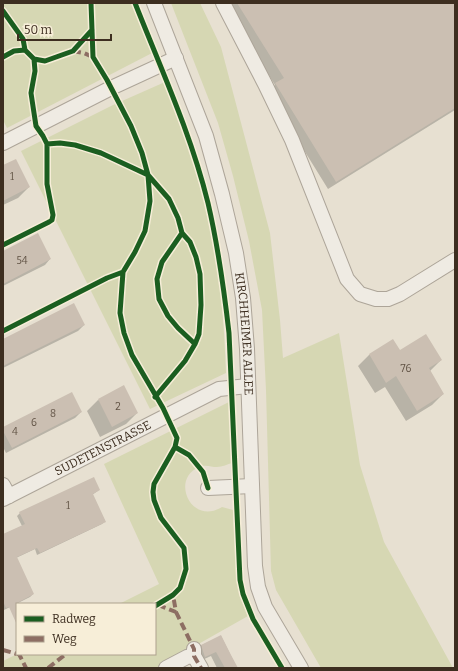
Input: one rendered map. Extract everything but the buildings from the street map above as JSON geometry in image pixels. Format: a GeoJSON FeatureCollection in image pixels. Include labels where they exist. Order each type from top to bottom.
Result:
{"type":"FeatureCollection","features":[{"type":"Feature","properties":{"kind":"street","name":"KIRCHHEIMER ALLEE"},"geometry":{"type":"LineString","coordinates":[[154,3],[206,136],[236,253],[243,298],[247,349],[255,566],[258,587],[265,607],[301,668]]}},
{"type":"Feature","properties":{"kind":"street"},"geometry":{"type":"LineString","coordinates":[[223,3],[292,140],[347,279],[360,294],[376,299],[388,299],[400,294],[455,260]]}},
{"type":"Feature","properties":{"kind":"street"},"geometry":{"type":"LineString","coordinates":[[3,143],[111,88],[176,58]]}},
{"type":"Feature","properties":{"kind":"street","name":"SUDETENSTRASSE"},"geometry":{"type":"LineString","coordinates":[[5,493],[219,389],[248,386]]}},
{"type":"Feature","properties":{"kind":"street"},"geometry":{"type":"LineString","coordinates":[[208,488],[252,486]]}},
{"type":"Feature","properties":{"kind":"street"},"geometry":{"type":"LineString","coordinates":[[166,668],[194,652],[201,668]]}},
{"type":"Feature","properties":{"kind":"green space"},"geometry":{"type":"Polygon","coordinates":[[[3,3],[134,3],[154,52],[7,128],[3,120],[3,3]]]}},
{"type":"Feature","properties":{"kind":"green space"},"geometry":{"type":"Polygon","coordinates":[[[171,3],[200,3],[221,47],[270,233],[283,358],[339,333],[360,465],[384,542],[453,668],[321,668],[276,590],[271,571],[266,390],[262,310],[249,241],[218,123],[171,3]]]}},
{"type":"Feature","properties":{"kind":"green space"},"geometry":{"type":"Polygon","coordinates":[[[165,82],[191,156],[209,222],[220,286],[226,373],[150,409],[21,151],[113,105],[165,82]]]}},
{"type":"Feature","properties":{"kind":"green space"},"geometry":{"type":"Polygon","coordinates":[[[229,402],[232,463],[219,467],[199,467],[190,473],[186,481],[185,490],[188,499],[193,506],[201,510],[211,511],[222,507],[233,510],[237,581],[248,616],[156,668],[3,668],[3,661],[16,654],[156,655],[156,603],[121,603],[159,584],[104,464],[229,402]]]}},
{"type":"Feature","properties":{"kind":"marked path"},"geometry":{"type":"LineString","coordinates":[[73,51],[84,53],[93,57]]}},
{"type":"Feature","properties":{"kind":"marked path"},"geometry":{"type":"LineString","coordinates":[[158,605],[176,612],[173,595]]}},
{"type":"Feature","properties":{"kind":"marked path"},"geometry":{"type":"LineString","coordinates":[[176,612],[194,649],[194,656],[201,668]]}},
{"type":"Feature","properties":{"kind":"marked path"},"geometry":{"type":"LineString","coordinates":[[3,650],[16,654]]}},
{"type":"Feature","properties":{"kind":"marked path"},"geometry":{"type":"LineString","coordinates":[[20,655],[26,668]]}},
{"type":"Feature","properties":{"kind":"marked path"},"geometry":{"type":"LineString","coordinates":[[48,668],[65,655]]}},
{"type":"Feature","properties":{"kind":"cycle path"},"geometry":{"type":"LineString","coordinates":[[91,3],[93,57],[131,126],[142,153],[148,175],[150,201],[145,231],[123,272],[120,313],[124,333],[132,355],[163,408],[177,438],[175,447],[154,484],[153,492],[154,500],[161,518],[184,548],[186,569],[180,588],[173,595],[156,605]]}},
{"type":"Feature","properties":{"kind":"cycle path"},"geometry":{"type":"LineString","coordinates":[[135,3],[193,152],[212,219],[229,333],[240,580],[243,594],[253,619],[282,668]]}},
{"type":"Feature","properties":{"kind":"cycle path"},"geometry":{"type":"LineString","coordinates":[[3,11],[23,39],[25,50],[14,51],[3,57]]}},
{"type":"Feature","properties":{"kind":"cycle path"},"geometry":{"type":"LineString","coordinates":[[34,59],[45,61],[73,51],[92,30]]}},
{"type":"Feature","properties":{"kind":"cycle path"},"geometry":{"type":"LineString","coordinates":[[25,50],[34,59],[35,71],[31,93],[34,113],[36,126],[47,144],[60,143],[75,145],[101,153],[148,175],[169,199],[178,218],[182,233],[190,242],[196,257],[200,274],[201,305],[199,334],[185,361],[155,397]]}},
{"type":"Feature","properties":{"kind":"cycle path"},"geometry":{"type":"LineString","coordinates":[[3,245],[52,220],[53,215],[47,184],[47,144]]}},
{"type":"Feature","properties":{"kind":"cycle path"},"geometry":{"type":"LineString","coordinates":[[182,233],[162,262],[157,279],[159,299],[168,316],[195,344]]}},
{"type":"Feature","properties":{"kind":"cycle path"},"geometry":{"type":"LineString","coordinates":[[3,331],[107,278],[123,272]]}},
{"type":"Feature","properties":{"kind":"cycle path"},"geometry":{"type":"LineString","coordinates":[[175,447],[189,455],[203,472],[208,488]]}}]}
